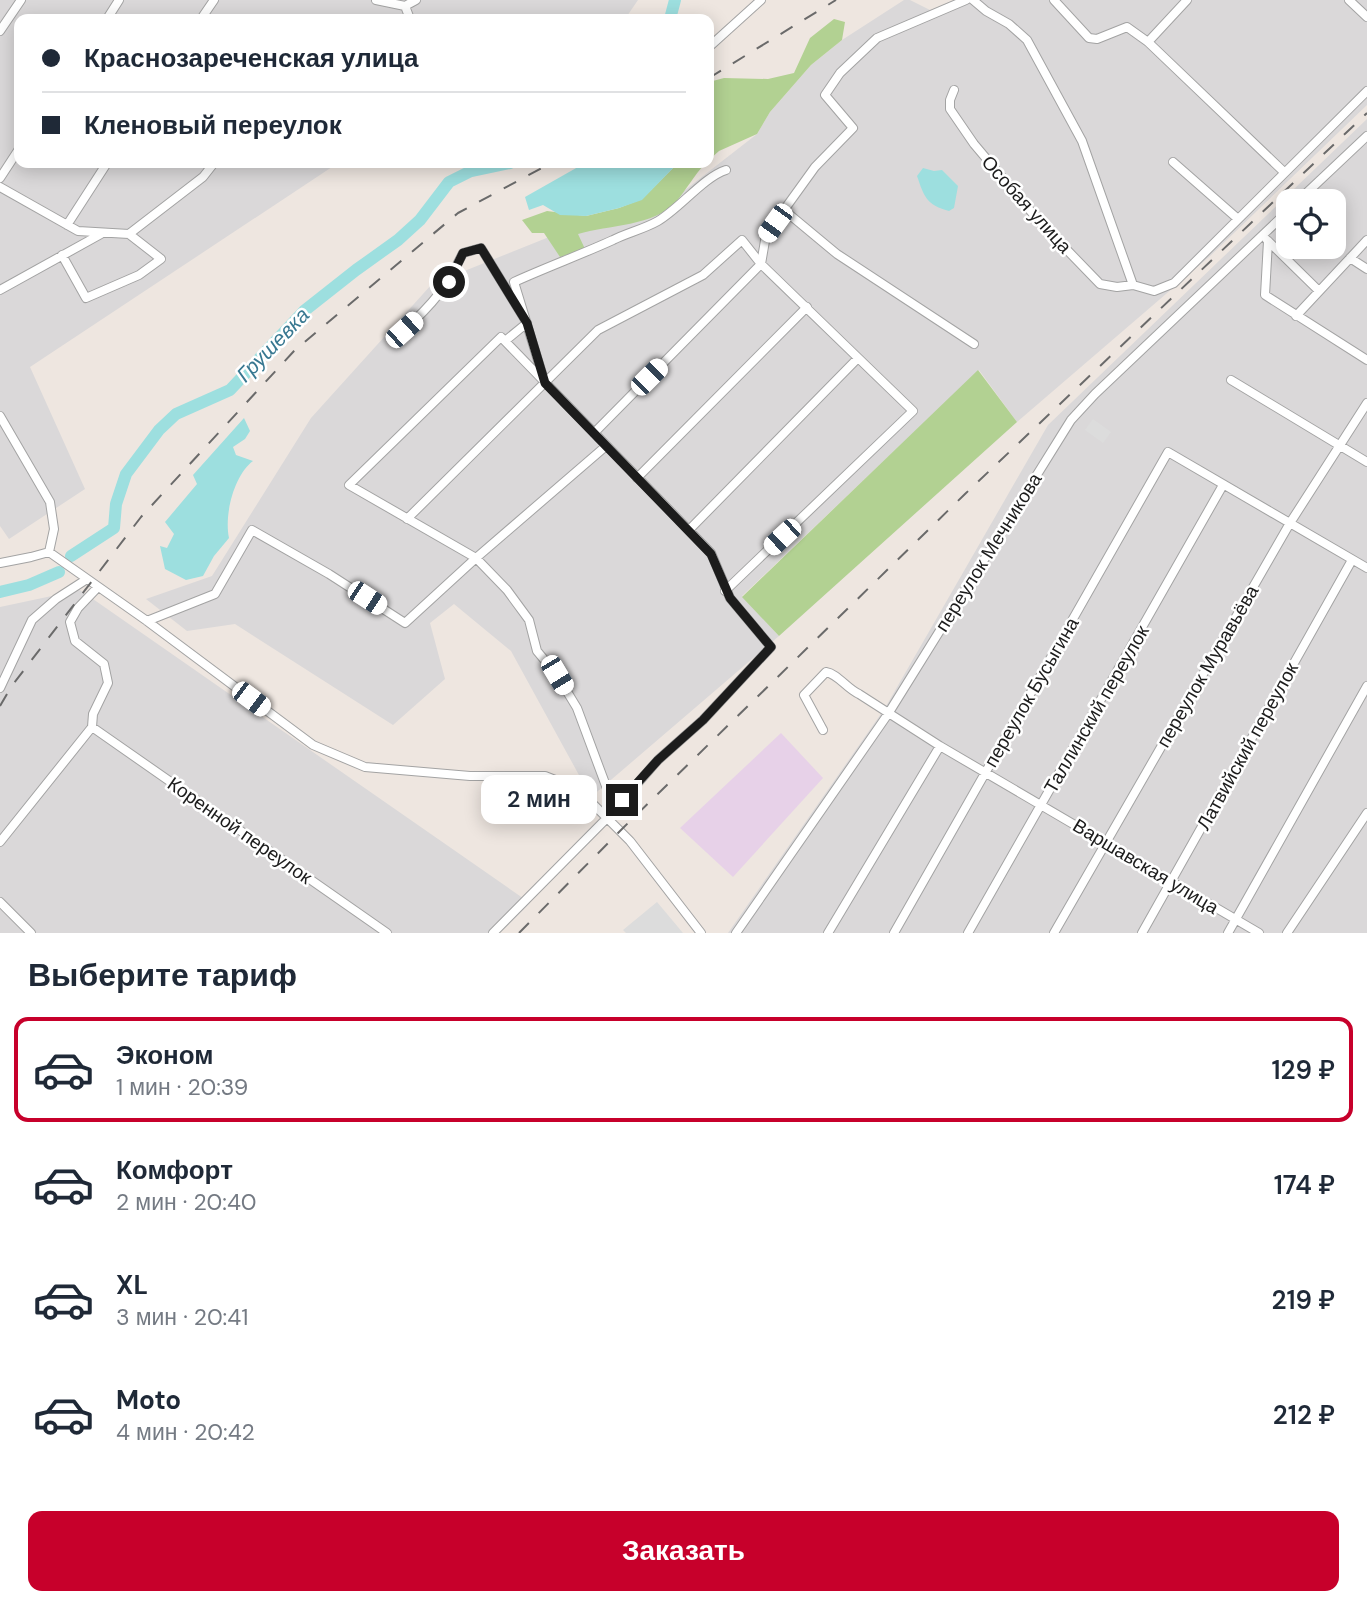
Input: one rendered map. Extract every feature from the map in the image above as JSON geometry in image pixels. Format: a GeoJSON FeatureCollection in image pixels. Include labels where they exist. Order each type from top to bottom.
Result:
{"type":"FeatureCollection","features":[{"type":"Feature","properties":{"kind":"street"},"geometry":{"type":"LineString","coordinates":[[0,31],[21,0]]}},
{"type":"Feature","properties":{"kind":"street"},"geometry":{"type":"LineString","coordinates":[[376,0],[405,6],[416,0]]}},
{"type":"Feature","properties":{"kind":"street"},"geometry":{"type":"LineString","coordinates":[[714,42],[761,0]]}},
{"type":"Feature","properties":{"kind":"street"},"geometry":{"type":"LineString","coordinates":[[594,433],[761,264],[766,235],[815,167],[853,128],[825,95],[840,73],[877,38],[967,0]]}},
{"type":"Feature","properties":{"kind":"street"},"geometry":{"type":"LineString","coordinates":[[972,0],[1009,24],[1027,40],[1082,141],[1133,285],[1154,291],[1174,283],[1367,91]]}},
{"type":"Feature","properties":{"kind":"street"},"geometry":{"type":"LineString","coordinates":[[1054,0],[1089,38],[1097,39],[1126,27],[1148,42],[1284,172]]}},
{"type":"Feature","properties":{"kind":"street"},"geometry":{"type":"LineString","coordinates":[[1148,42],[1187,0]]}},
{"type":"Feature","properties":{"kind":"street"},"geometry":{"type":"LineString","coordinates":[[1349,0],[1367,17]]}},
{"type":"Feature","properties":{"kind":"street"},"geometry":{"type":"LineString","coordinates":[[405,6],[408,14]]}},
{"type":"Feature","properties":{"kind":"street","name":"Особая улица"},"geometry":{"type":"LineString","coordinates":[[954,90],[950,109],[974,144],[1039,221],[1100,284],[1116,287],[1133,285]]}},
{"type":"Feature","properties":{"kind":"street"},"geometry":{"type":"LineString","coordinates":[[1311,189],[1367,136]]}},
{"type":"Feature","properties":{"kind":"street"},"geometry":{"type":"LineString","coordinates":[[0,178],[14,157]]}},
{"type":"Feature","properties":{"kind":"street"},"geometry":{"type":"LineString","coordinates":[[1173,162],[1238,219]]}},
{"type":"Feature","properties":{"kind":"street"},"geometry":{"type":"LineString","coordinates":[[66,225],[104,168]]}},
{"type":"Feature","properties":{"kind":"street"},"geometry":{"type":"LineString","coordinates":[[129,234],[203,177],[210,168]]}},
{"type":"Feature","properties":{"kind":"street"},"geometry":{"type":"LineString","coordinates":[[545,383],[514,282],[657,222],[685,202],[718,172],[726,170]]}},
{"type":"Feature","properties":{"kind":"street"},"geometry":{"type":"LineString","coordinates":[[0,187],[78,231],[129,234],[161,259],[139,275],[86,298],[62,255]]}},
{"type":"Feature","properties":{"kind":"street"},"geometry":{"type":"LineString","coordinates":[[784,210],[837,254],[974,344]]}},
{"type":"Feature","properties":{"kind":"street","name":"переулок Мечникова"},"geometry":{"type":"LineString","coordinates":[[736,933],[888,714],[1071,420],[1095,394],[1276,225]]}},
{"type":"Feature","properties":{"kind":"street"},"geometry":{"type":"LineString","coordinates":[[0,290],[104,232]]}},
{"type":"Feature","properties":{"kind":"street"},"geometry":{"type":"LineString","coordinates":[[1265,238],[1319,292]]}},
{"type":"Feature","properties":{"kind":"street"},"geometry":{"type":"LineString","coordinates":[[1265,238],[1265,295],[1367,360]]}},
{"type":"Feature","properties":{"kind":"street"},"geometry":{"type":"LineString","coordinates":[[407,519],[598,330],[703,275],[742,240],[761,264],[913,411],[725,591]]}},
{"type":"Feature","properties":{"kind":"street"},"geometry":{"type":"LineString","coordinates":[[1296,316],[1367,240]]}},
{"type":"Feature","properties":{"kind":"street"},"geometry":{"type":"LineString","coordinates":[[404,330],[432,305],[449,282],[463,253],[481,248],[527,323]]}},
{"type":"Feature","properties":{"kind":"street"},"geometry":{"type":"LineString","coordinates":[[1350,258],[1367,269]]}},
{"type":"Feature","properties":{"kind":"street"},"geometry":{"type":"LineString","coordinates":[[637,478],[807,307]]}},
{"type":"Feature","properties":{"kind":"street"},"geometry":{"type":"LineString","coordinates":[[527,323],[503,339],[349,485],[476,558],[507,590],[529,620],[537,651],[557,675],[577,708],[609,794],[608,817]]}},
{"type":"Feature","properties":{"kind":"street"},"geometry":{"type":"LineString","coordinates":[[493,933],[608,817],[658,760],[703,720],[771,647],[725,591],[711,554],[503,339]]}},
{"type":"Feature","properties":{"kind":"street"},"geometry":{"type":"LineString","coordinates":[[689,530],[858,358]]}},
{"type":"Feature","properties":{"kind":"street"},"geometry":{"type":"LineString","coordinates":[[1231,380],[1367,462]]}},
{"type":"Feature","properties":{"kind":"street","name":"переулок Муравьёва"},"geometry":{"type":"LineString","coordinates":[[1054,933],[1290,523],[1367,403]]}},
{"type":"Feature","properties":{"kind":"street"},"geometry":{"type":"LineString","coordinates":[[0,416],[50,502],[54,529],[48,552]]}},
{"type":"Feature","properties":{"kind":"street"},"geometry":{"type":"LineString","coordinates":[[147,621],[215,594],[253,530],[329,574],[405,623],[606,446]]}},
{"type":"Feature","properties":{"kind":"street","name":"переулок Бусыгина"},"geometry":{"type":"LineString","coordinates":[[894,933],[1168,452],[1223,485]]}},
{"type":"Feature","properties":{"kind":"street"},"geometry":{"type":"LineString","coordinates":[[1223,485],[1367,568]]}},
{"type":"Feature","properties":{"kind":"street","name":"Таллинский переулок"},"geometry":{"type":"LineString","coordinates":[[968,933],[1223,485]]}},
{"type":"Feature","properties":{"kind":"street"},"geometry":{"type":"LineString","coordinates":[[48,552],[147,621],[313,745],[365,767],[470,776],[545,776],[578,789],[630,841],[701,933]]}},
{"type":"Feature","properties":{"kind":"street"},"geometry":{"type":"LineString","coordinates":[[0,563],[48,552]]}},
{"type":"Feature","properties":{"kind":"street","name":"Латвийский переулок"},"geometry":{"type":"LineString","coordinates":[[1142,933],[1352,560]]}},
{"type":"Feature","properties":{"kind":"street"},"geometry":{"type":"LineString","coordinates":[[0,688],[32,620],[56,598],[87,579]]}},
{"type":"Feature","properties":{"kind":"street"},"geometry":{"type":"LineString","coordinates":[[0,842],[92,727],[93,714],[107,683],[104,664],[75,641],[70,622],[78,608],[98,587]]}},
{"type":"Feature","properties":{"kind":"street","name":"Варшавская улица"},"geometry":{"type":"LineString","coordinates":[[823,730],[804,695],[826,672],[833,673],[846,688],[940,747],[1259,933]]}},
{"type":"Feature","properties":{"kind":"street"},"geometry":{"type":"LineString","coordinates":[[1228,933],[1367,686]]}},
{"type":"Feature","properties":{"kind":"street","name":"Коренной переулок"},"geometry":{"type":"LineString","coordinates":[[92,727],[387,933]]}},
{"type":"Feature","properties":{"kind":"street"},"geometry":{"type":"LineString","coordinates":[[828,933],[940,747]]}},
{"type":"Feature","properties":{"kind":"street"},"geometry":{"type":"LineString","coordinates":[[1287,933],[1367,813]]}},
{"type":"Feature","properties":{"kind":"street"},"geometry":{"type":"LineString","coordinates":[[0,902],[31,933]]}},
{"type":"Feature","properties":{"kind":"shaded area"},"geometry":{"type":"Polygon","coordinates":[[[0,0],[638,0],[628,14],[14,14],[14,168],[330,168],[30,367],[85,489],[9,539],[0,526],[0,0]]]}},
{"type":"Feature","properties":{"kind":"shaded area"},"geometry":{"type":"Polygon","coordinates":[[[904,0],[910,0],[930,10],[956,0],[1367,0],[1367,105],[1280,189],[1276,189],[1276,193],[1209,257],[1017,422],[979,370],[742,596],[779,636],[591,797],[511,651],[454,604],[430,623],[445,679],[393,725],[235,624],[187,631],[146,599],[212,576],[311,418],[432,284],[569,229],[676,197],[757,134],[770,112],[811,65],[842,40],[904,0]]]}},
{"type":"Feature","properties":{"kind":"shaded area"},"geometry":{"type":"Polygon","coordinates":[[[1367,119],[1367,933],[728,933],[885,708],[1048,425],[1276,206],[1276,259],[1346,259],[1346,189],[1294,189],[1367,119]]]}},
{"type":"Feature","properties":{"kind":"shaded area"},"geometry":{"type":"Polygon","coordinates":[[[1093,419],[1111,432],[1103,443],[1085,430],[1093,419]]]}},
{"type":"Feature","properties":{"kind":"shaded area"},"geometry":{"type":"Polygon","coordinates":[[[80,590],[530,903],[500,933],[0,933],[0,607],[80,590]]]}},
{"type":"Feature","properties":{"kind":"shaded area"},"geometry":{"type":"Polygon","coordinates":[[[781,733],[823,778],[733,877],[680,828],[781,733]]]}},
{"type":"Feature","properties":{"kind":"shaded area"},"geometry":{"type":"Polygon","coordinates":[[[657,902],[683,933],[626,933],[623,930],[657,902]]]}},
{"type":"Feature","properties":{"kind":"green space"},"geometry":{"type":"Polygon","coordinates":[[[834,19],[845,22],[842,40],[811,65],[770,112],[757,134],[714,156],[714,81],[724,78],[768,79],[794,73],[810,38],[834,19]]]}},
{"type":"Feature","properties":{"kind":"green space"},"geometry":{"type":"Polygon","coordinates":[[[673,168],[702,168],[667,210],[630,224],[578,234],[585,249],[560,257],[544,233],[532,233],[522,220],[547,211],[586,216],[642,199],[673,168]]]}},
{"type":"Feature","properties":{"kind":"green space"},"geometry":{"type":"Polygon","coordinates":[[[978,370],[1017,422],[779,636],[742,597],[978,370]]]}},
{"type":"Feature","properties":{"kind":"water"},"geometry":{"type":"Polygon","coordinates":[[[576,168],[673,168],[642,200],[586,216],[560,215],[543,205],[529,210],[525,197],[576,168]]]}},
{"type":"Feature","properties":{"kind":"water"},"geometry":{"type":"Polygon","coordinates":[[[923,168],[942,170],[958,186],[954,208],[949,211],[941,209],[927,199],[917,176],[923,168]]]}},
{"type":"Feature","properties":{"kind":"water"},"geometry":{"type":"Polygon","coordinates":[[[244,418],[250,431],[245,439],[233,447],[236,455],[253,461],[246,467],[232,496],[228,518],[229,538],[214,556],[203,576],[186,580],[165,569],[160,546],[167,548],[174,534],[165,522],[197,484],[193,475],[244,418]]]}},
{"type":"Feature","properties":{"kind":"waterway","name":"Грушевка"},"geometry":{"type":"LineString","coordinates":[[671,14],[675,0]]}},
{"type":"Feature","properties":{"kind":"waterway","name":"Грушевка"},"geometry":{"type":"LineString","coordinates":[[71,556],[114,528],[116,504],[126,474],[159,430],[176,414],[230,390],[304,311],[398,240],[420,220],[449,182],[471,171],[486,168]]}},
{"type":"Feature","properties":{"kind":"waterway","name":"Грушевка"},"geometry":{"type":"LineString","coordinates":[[0,592],[29,585],[59,572]]}},
{"type":"Feature","properties":{"kind":"railway"},"geometry":{"type":"LineString","coordinates":[[714,75],[836,0]]}},
{"type":"Feature","properties":{"kind":"railway"},"geometry":{"type":"LineString","coordinates":[[519,933],[965,494],[1367,113]]}},
{"type":"Feature","properties":{"kind":"railway"},"geometry":{"type":"LineString","coordinates":[[0,706],[11,687],[141,517],[294,351],[458,213],[542,168]]}},
{"type":"Feature","properties":{"kind":"route"},"geometry":{"type":"LineString","coordinates":[[449,282],[463,253],[481,248],[527,323],[545,383],[711,554],[725,591],[771,647],[703,720],[658,760],[622,800]]}}]}
